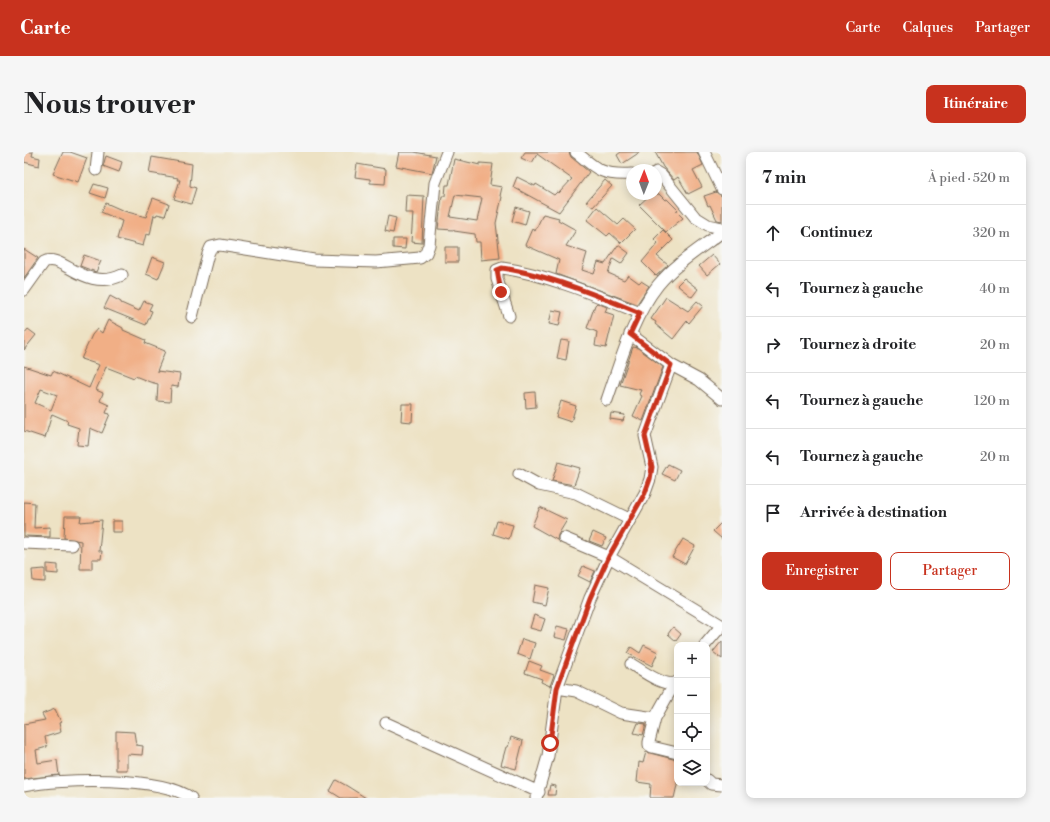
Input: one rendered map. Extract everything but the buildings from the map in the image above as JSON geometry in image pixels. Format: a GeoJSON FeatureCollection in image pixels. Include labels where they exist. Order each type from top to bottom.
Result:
{"type":"FeatureCollection","features":[{"type":"Feature","properties":{"kind":"street"},"geometry":{"type":"LineString","coordinates":[[96,170],[98,152]]}},
{"type":"Feature","properties":{"kind":"street"},"geometry":{"type":"LineString","coordinates":[[192,317],[211,247],[220,245],[314,260],[376,262],[420,258],[426,253],[429,245],[435,183],[447,152]]}},
{"type":"Feature","properties":{"kind":"street"},"geometry":{"type":"LineString","coordinates":[[576,152],[594,168],[611,174],[626,174]]}},
{"type":"Feature","properties":{"kind":"street"},"geometry":{"type":"LineString","coordinates":[[704,152],[722,189]]}},
{"type":"Feature","properties":{"kind":"street"},"geometry":{"type":"LineString","coordinates":[[662,176],[696,217],[708,225],[722,228]]}},
{"type":"Feature","properties":{"kind":"street"},"geometry":{"type":"LineString","coordinates":[[607,400],[630,334],[640,313],[658,284],[722,232]]}},
{"type":"Feature","properties":{"kind":"street"},"geometry":{"type":"LineString","coordinates":[[24,290],[44,262],[48,260],[55,260],[85,277],[98,280],[106,280],[122,275]]}},
{"type":"Feature","properties":{"kind":"street"},"geometry":{"type":"LineString","coordinates":[[509,316],[497,279],[497,270],[502,268],[550,280],[640,313]]}},
{"type":"Feature","properties":{"kind":"street"},"geometry":{"type":"LineString","coordinates":[[630,334],[671,365],[699,380],[722,398]]}},
{"type":"Feature","properties":{"kind":"street"},"geometry":{"type":"LineString","coordinates":[[386,723],[537,795],[548,756],[557,688],[590,598],[609,556],[645,493],[650,479],[652,467],[645,436],[671,365]]}},
{"type":"Feature","properties":{"kind":"street"},"geometry":{"type":"LineString","coordinates":[[519,474],[539,485],[576,493],[629,520]]}},
{"type":"Feature","properties":{"kind":"street"},"geometry":{"type":"LineString","coordinates":[[564,538],[609,556],[722,625],[708,642]]}},
{"type":"Feature","properties":{"kind":"street"},"geometry":{"type":"LineString","coordinates":[[24,542],[72,545]]}},
{"type":"Feature","properties":{"kind":"street"},"geometry":{"type":"LineString","coordinates":[[631,664],[662,683],[674,683]]}},
{"type":"Feature","properties":{"kind":"street"},"geometry":{"type":"LineString","coordinates":[[674,685],[655,718],[649,745],[674,752]]}},
{"type":"Feature","properties":{"kind":"street"},"geometry":{"type":"LineString","coordinates":[[557,688],[576,692],[621,713],[655,718]]}},
{"type":"Feature","properties":{"kind":"street"},"geometry":{"type":"LineString","coordinates":[[24,786],[87,779],[158,786],[184,793],[191,798]]}},
{"type":"Feature","properties":{"kind":"street"},"geometry":{"type":"LineString","coordinates":[[710,783],[722,785]]}},
{"type":"Feature","properties":{"kind":"route"},"geometry":{"type":"LineString","coordinates":[[501,292],[497,279],[497,270],[502,268],[512,269],[550,280],[640,313],[630,334],[671,365],[646,430],[645,436],[652,467],[650,479],[645,493],[609,556],[590,598],[557,688],[550,743]]}}]}
